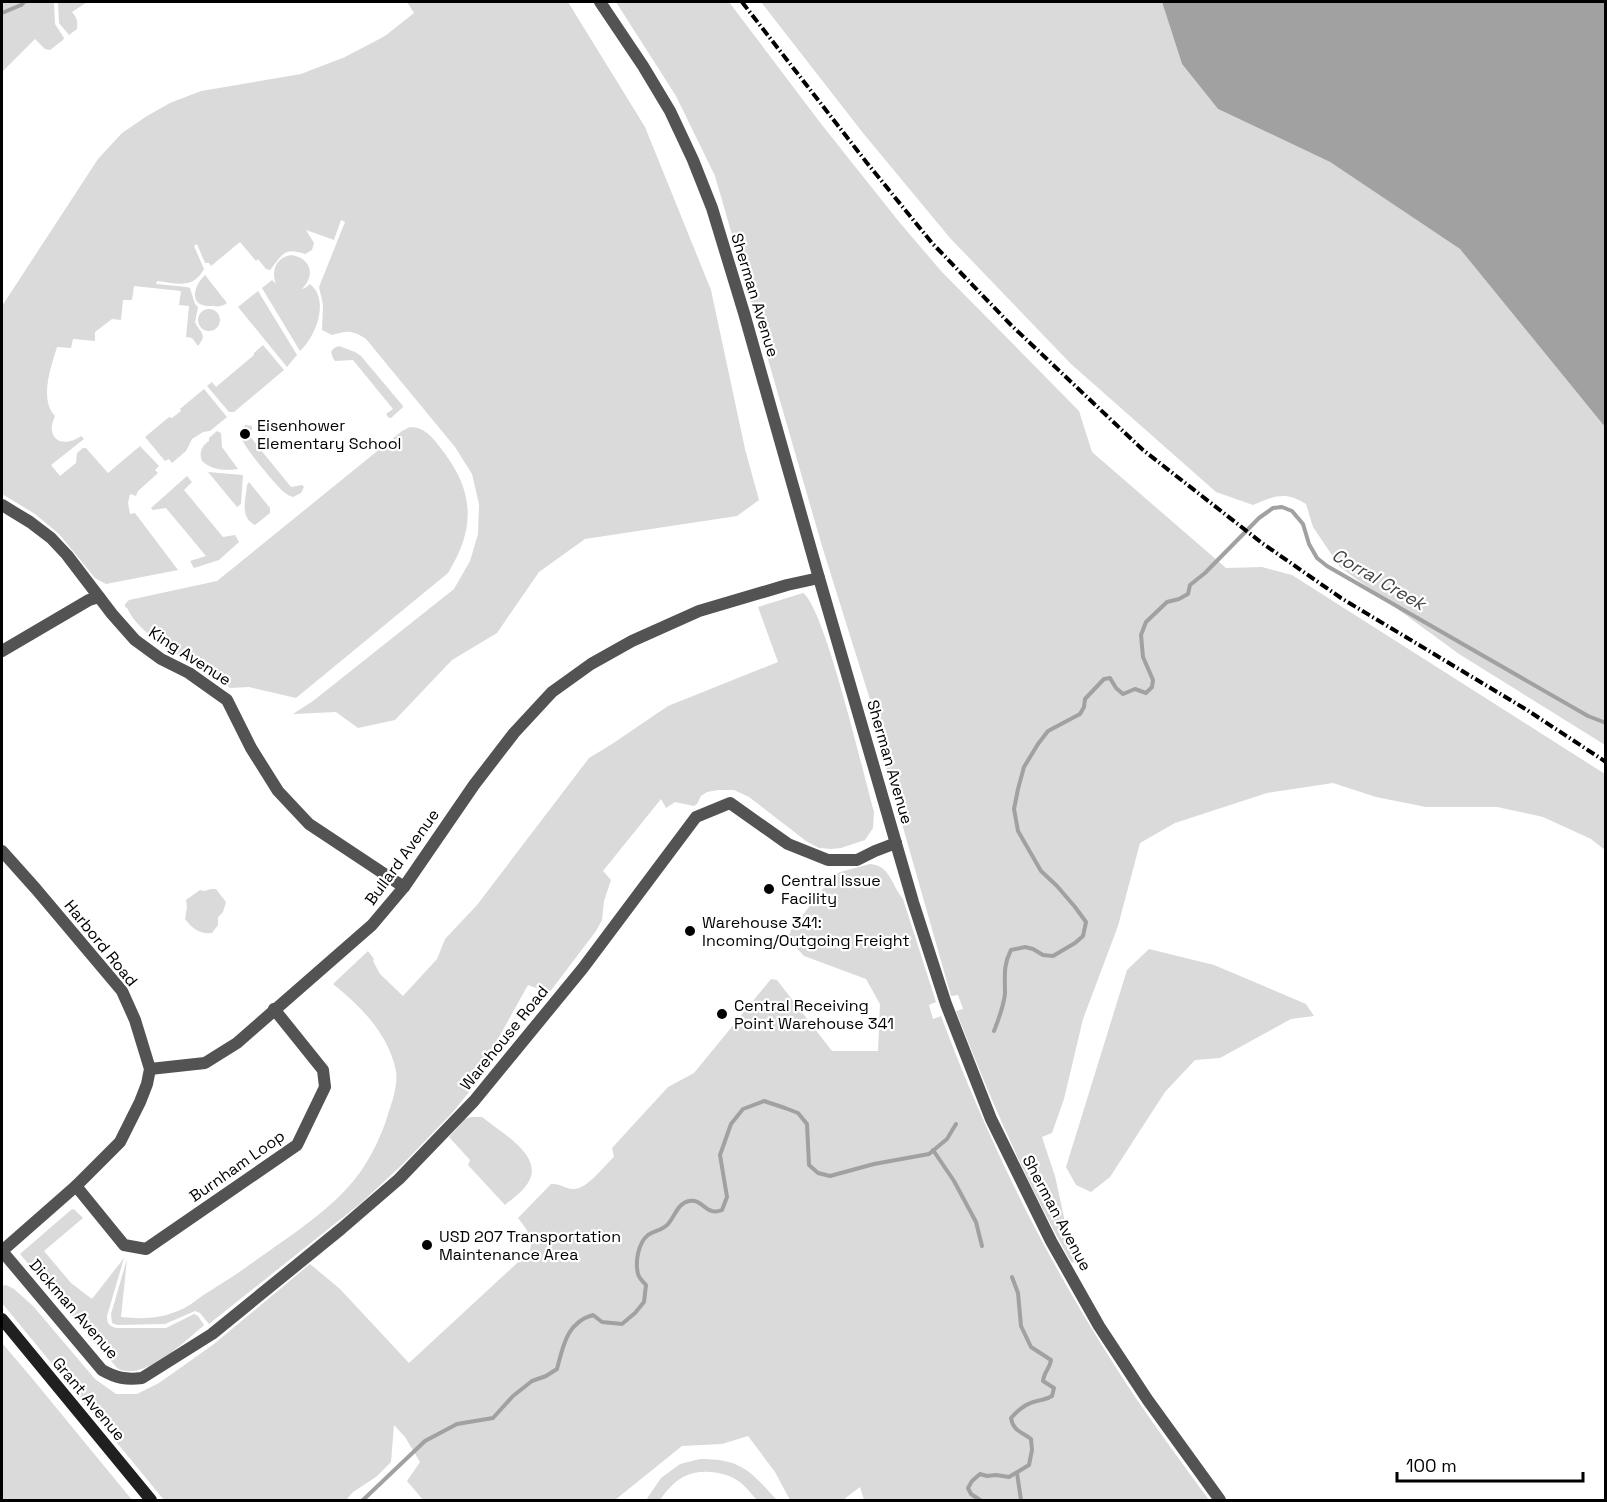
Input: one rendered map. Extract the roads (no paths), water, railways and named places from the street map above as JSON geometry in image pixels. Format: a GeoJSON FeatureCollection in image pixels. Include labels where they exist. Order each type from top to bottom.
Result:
{"type":"FeatureCollection","features":[{"type":"Feature","properties":{"kind":"main road","name":"Grant Avenue"},"geometry":{"type":"LineString","coordinates":[[2,1319],[151,1500]]}},
{"type":"Feature","properties":{"kind":"street","name":"Sherman Avenue"},"geometry":{"type":"LineString","coordinates":[[600,2],[644,66],[670,111],[693,159],[712,208],[920,924],[960,1042],[991,1119],[1051,1241],[1099,1326],[1147,1399],[1220,1500]]}},
{"type":"Feature","properties":{"kind":"street","name":"King Avenue"},"geometry":{"type":"LineString","coordinates":[[2,505],[51,538],[135,640],[161,659],[189,673],[227,700],[251,748],[278,791],[309,824],[404,887]]}},
{"type":"Feature","properties":{"kind":"street","name":"Bullard Avenue"},"geometry":{"type":"LineString","coordinates":[[150,1069],[205,1063],[237,1043],[372,925],[404,887],[481,776],[514,733],[552,692],[591,664],[632,641],[699,611],[819,578]]}},
{"type":"Feature","properties":{"kind":"street"},"geometry":{"type":"LineString","coordinates":[[2,651],[89,600],[99,597]]}},
{"type":"Feature","properties":{"kind":"street","name":"Warehouse Road"},"geometry":{"type":"LineString","coordinates":[[128,1380],[142,1378],[212,1334],[399,1179],[481,1093],[583,968],[696,817],[730,804],[788,844],[828,861],[857,860],[896,843]]}},
{"type":"Feature","properties":{"kind":"street","name":"Harbord Road"},"geometry":{"type":"LineString","coordinates":[[2,851],[122,991],[135,1020],[150,1069]]}},
{"type":"Feature","properties":{"kind":"street","name":"Burnham Loop"},"geometry":{"type":"LineString","coordinates":[[76,1186],[124,1245],[146,1249],[297,1145],[325,1087],[323,1070],[274,1009]]}},
{"type":"Feature","properties":{"kind":"street"},"geometry":{"type":"LineString","coordinates":[[2,1251],[76,1186],[120,1142],[141,1102],[150,1069]]}},
{"type":"Feature","properties":{"kind":"street","name":"Dickman Avenue"},"geometry":{"type":"LineString","coordinates":[[2,1251],[102,1370],[114,1377],[128,1380]]}},
{"type":"Feature","properties":{"kind":"waterway"},"geometry":{"type":"LineString","coordinates":[[2,13],[24,2]]}},
{"type":"Feature","properties":{"kind":"waterway","name":"Corral Creek"},"geometry":{"type":"LineString","coordinates":[[994,1031],[1004,1003],[1006,966],[1011,950],[1025,947],[1043,955],[1053,956],[1083,936],[1086,922],[1057,886],[1041,871],[1018,831],[1014,809],[1024,767],[1048,731],[1080,714],[1085,699],[1104,679],[1110,678],[1123,694],[1135,689],[1146,693],[1152,687],[1153,680],[1143,657],[1141,635],[1146,622],[1167,602],[1188,594],[1190,585],[1205,573],[1259,518],[1273,508],[1282,507],[1292,511],[1303,524],[1309,544],[1317,558],[1327,566],[1588,716],[1606,723]]}},
{"type":"Feature","properties":{"kind":"waterway","name":"Corral Creek"},"geometry":{"type":"LineString","coordinates":[[363,1500],[425,1441],[457,1424],[493,1418],[513,1396],[532,1381],[557,1369],[568,1336],[577,1323],[584,1318],[593,1315],[602,1322],[622,1324],[635,1313],[644,1302],[646,1285],[641,1280],[637,1264],[638,1253],[645,1238],[666,1226],[685,1202],[698,1202],[712,1211],[722,1210],[727,1197],[720,1155],[731,1124],[743,1109],[764,1101],[798,1113],[807,1124],[809,1165],[818,1173],[830,1176],[874,1164],[929,1154],[947,1139],[956,1124]]}},
{"type":"Feature","properties":{"kind":"waterway"},"geometry":{"type":"LineString","coordinates":[[933,1150],[954,1181],[976,1222],[982,1246]]}},
{"type":"Feature","properties":{"kind":"waterway"},"geometry":{"type":"LineString","coordinates":[[980,1500],[971,1494],[968,1488],[980,1474],[1009,1477],[1029,1465],[1032,1450],[1031,1439],[1016,1429],[1011,1418],[1026,1405],[1052,1396],[1054,1388],[1043,1381],[1051,1360],[1031,1347],[1021,1326],[1018,1293],[1012,1277]]}},
{"type":"Feature","properties":{"kind":"waterway"},"geometry":{"type":"LineString","coordinates":[[1017,1473],[1021,1500]]}},
{"type":"Feature","properties":{"kind":"railway"},"geometry":{"type":"LineString","coordinates":[[742,2],[932,243],[1012,326],[1143,450],[1262,543],[1341,598],[1527,710],[1606,762]]}},
{"type":"Feature","properties":{"kind":"place","name":"Eisenhower Elementary School"},"geometry":{"type":"Point","coordinates":[245,434]}},
{"type":"Feature","properties":{"kind":"place","name":"Central Issue Facility"},"geometry":{"type":"Point","coordinates":[769,889]}},
{"type":"Feature","properties":{"kind":"place","name":"Warehouse 341: Incoming/Outgoing Freight"},"geometry":{"type":"Point","coordinates":[690,931]}},
{"type":"Feature","properties":{"kind":"place","name":"Central Receiving Point Warehouse 341"},"geometry":{"type":"Point","coordinates":[722,1014]}},
{"type":"Feature","properties":{"kind":"place","name":"USD 207 Transportation Maintenance Area"},"geometry":{"type":"Point","coordinates":[427,1245]}}]}
